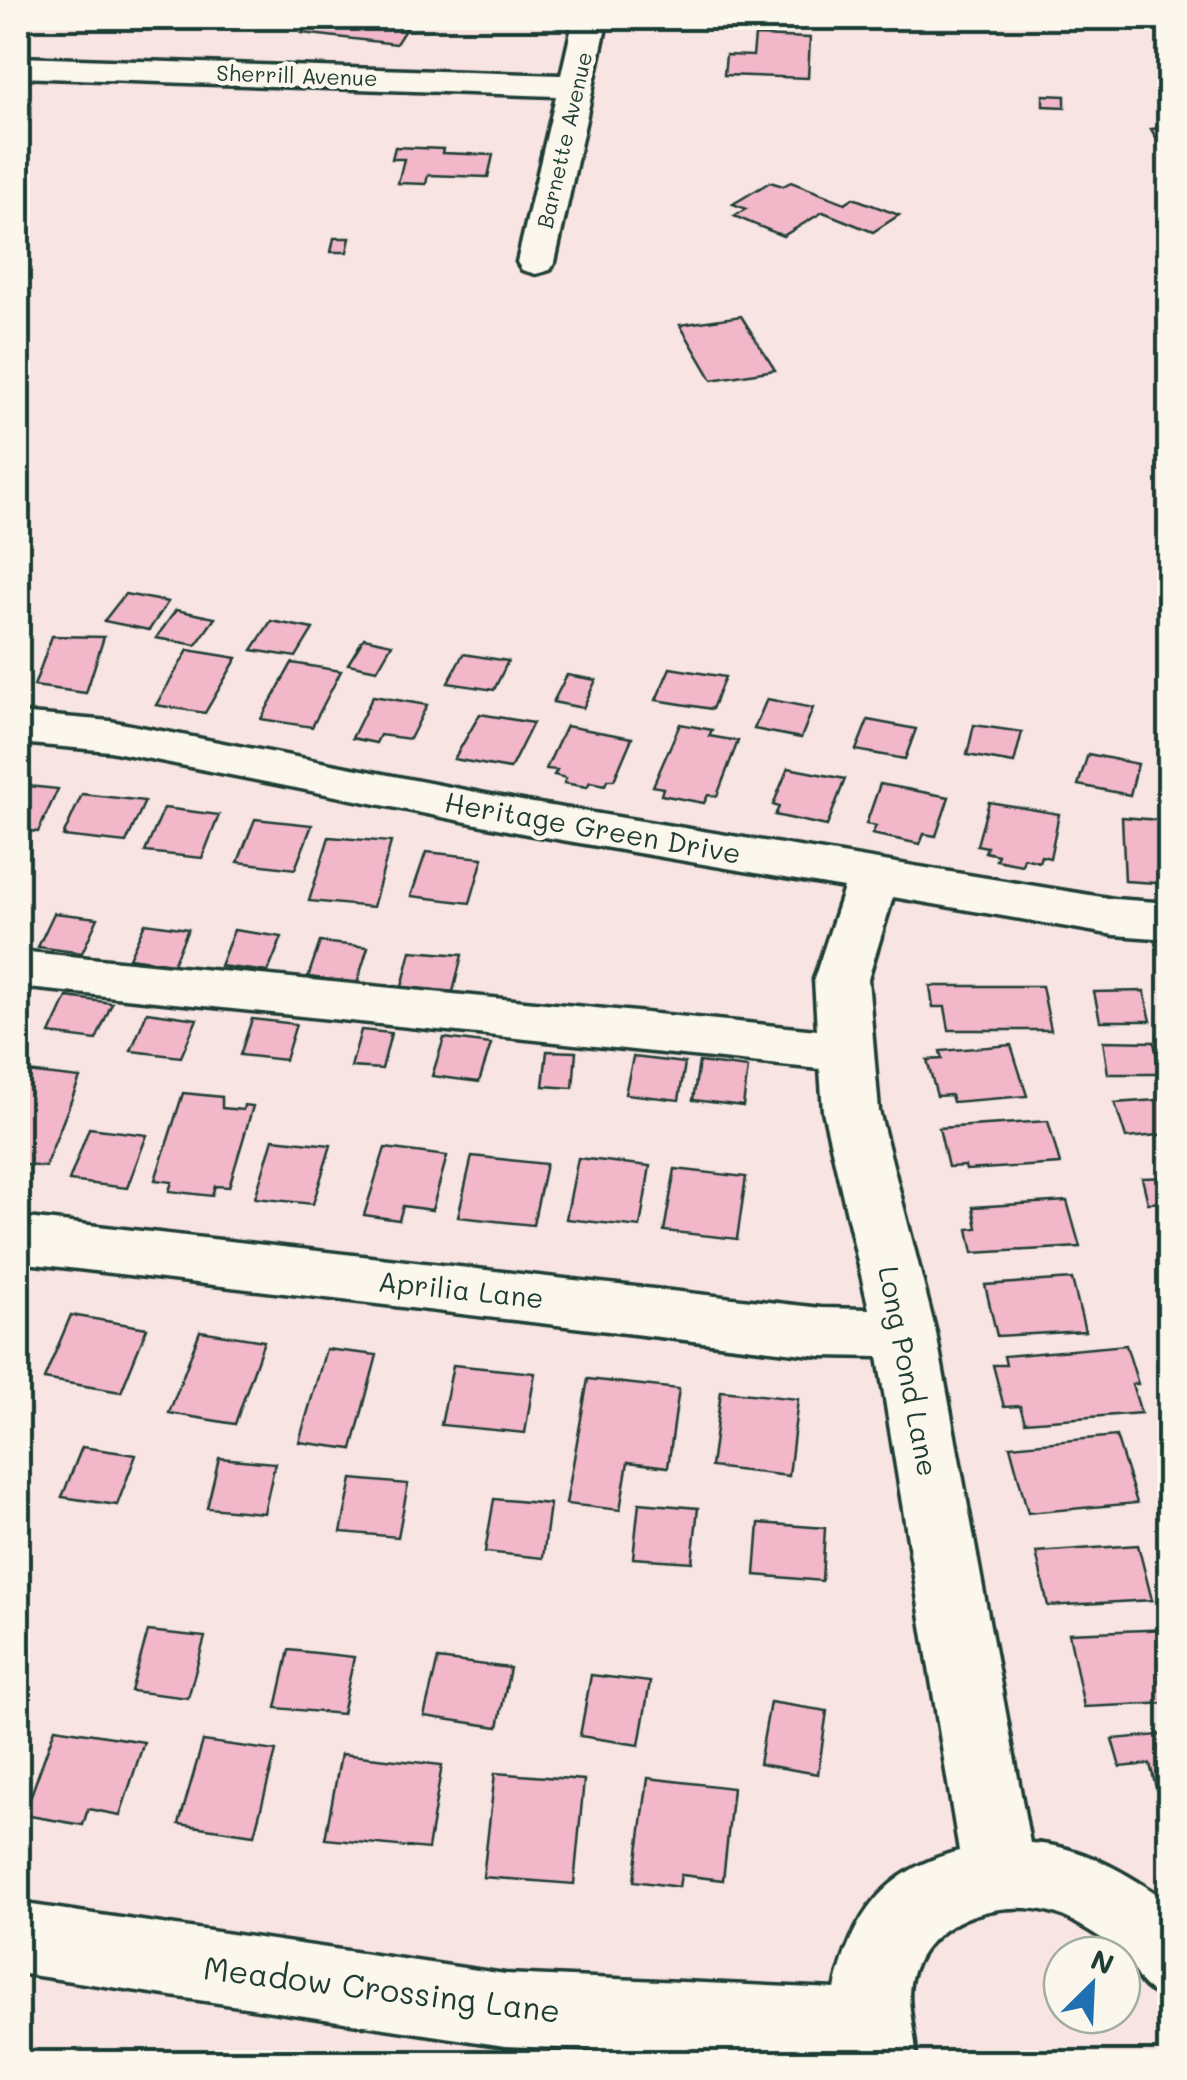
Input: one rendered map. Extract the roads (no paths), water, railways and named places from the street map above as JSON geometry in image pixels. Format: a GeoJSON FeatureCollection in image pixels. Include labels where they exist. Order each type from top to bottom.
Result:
{"type":"FeatureCollection","features":[{"type":"Feature","properties":{"kind":"street","name":"Barnette Avenue"},"geometry":{"type":"LineString","coordinates":[[536,262],[590,18]]}},
{"type":"Feature","properties":{"kind":"street","name":"Sherrill Avenue"},"geometry":{"type":"LineString","coordinates":[[18,68],[576,86]]}},
{"type":"Feature","properties":{"kind":"street","name":"Heritage Green Drive"},"geometry":{"type":"LineString","coordinates":[[18,728],[110,736],[527,818],[1114,917],[1170,921]]}},
{"type":"Feature","properties":{"kind":"street","name":"Long Pond Lane"},"geometry":{"type":"LineString","coordinates":[[874,875],[841,979],[851,1111],[905,1333],[999,1872]]}},
{"type":"Feature","properties":{"kind":"street"},"geometry":{"type":"LineString","coordinates":[[18,970],[845,1052]]}},
{"type":"Feature","properties":{"kind":"street","name":"Aprilia Lane"},"geometry":{"type":"LineString","coordinates":[[18,1240],[822,1332],[905,1333]]}},
{"type":"Feature","properties":{"kind":"street","name":"Meadow Crossing Lane"},"geometry":{"type":"LineString","coordinates":[[18,1938],[505,2010],[874,2045],[875,1964],[908,1912],[960,1880],[999,1872],[1047,1877],[1088,1889],[1161,1943]]}}]}
